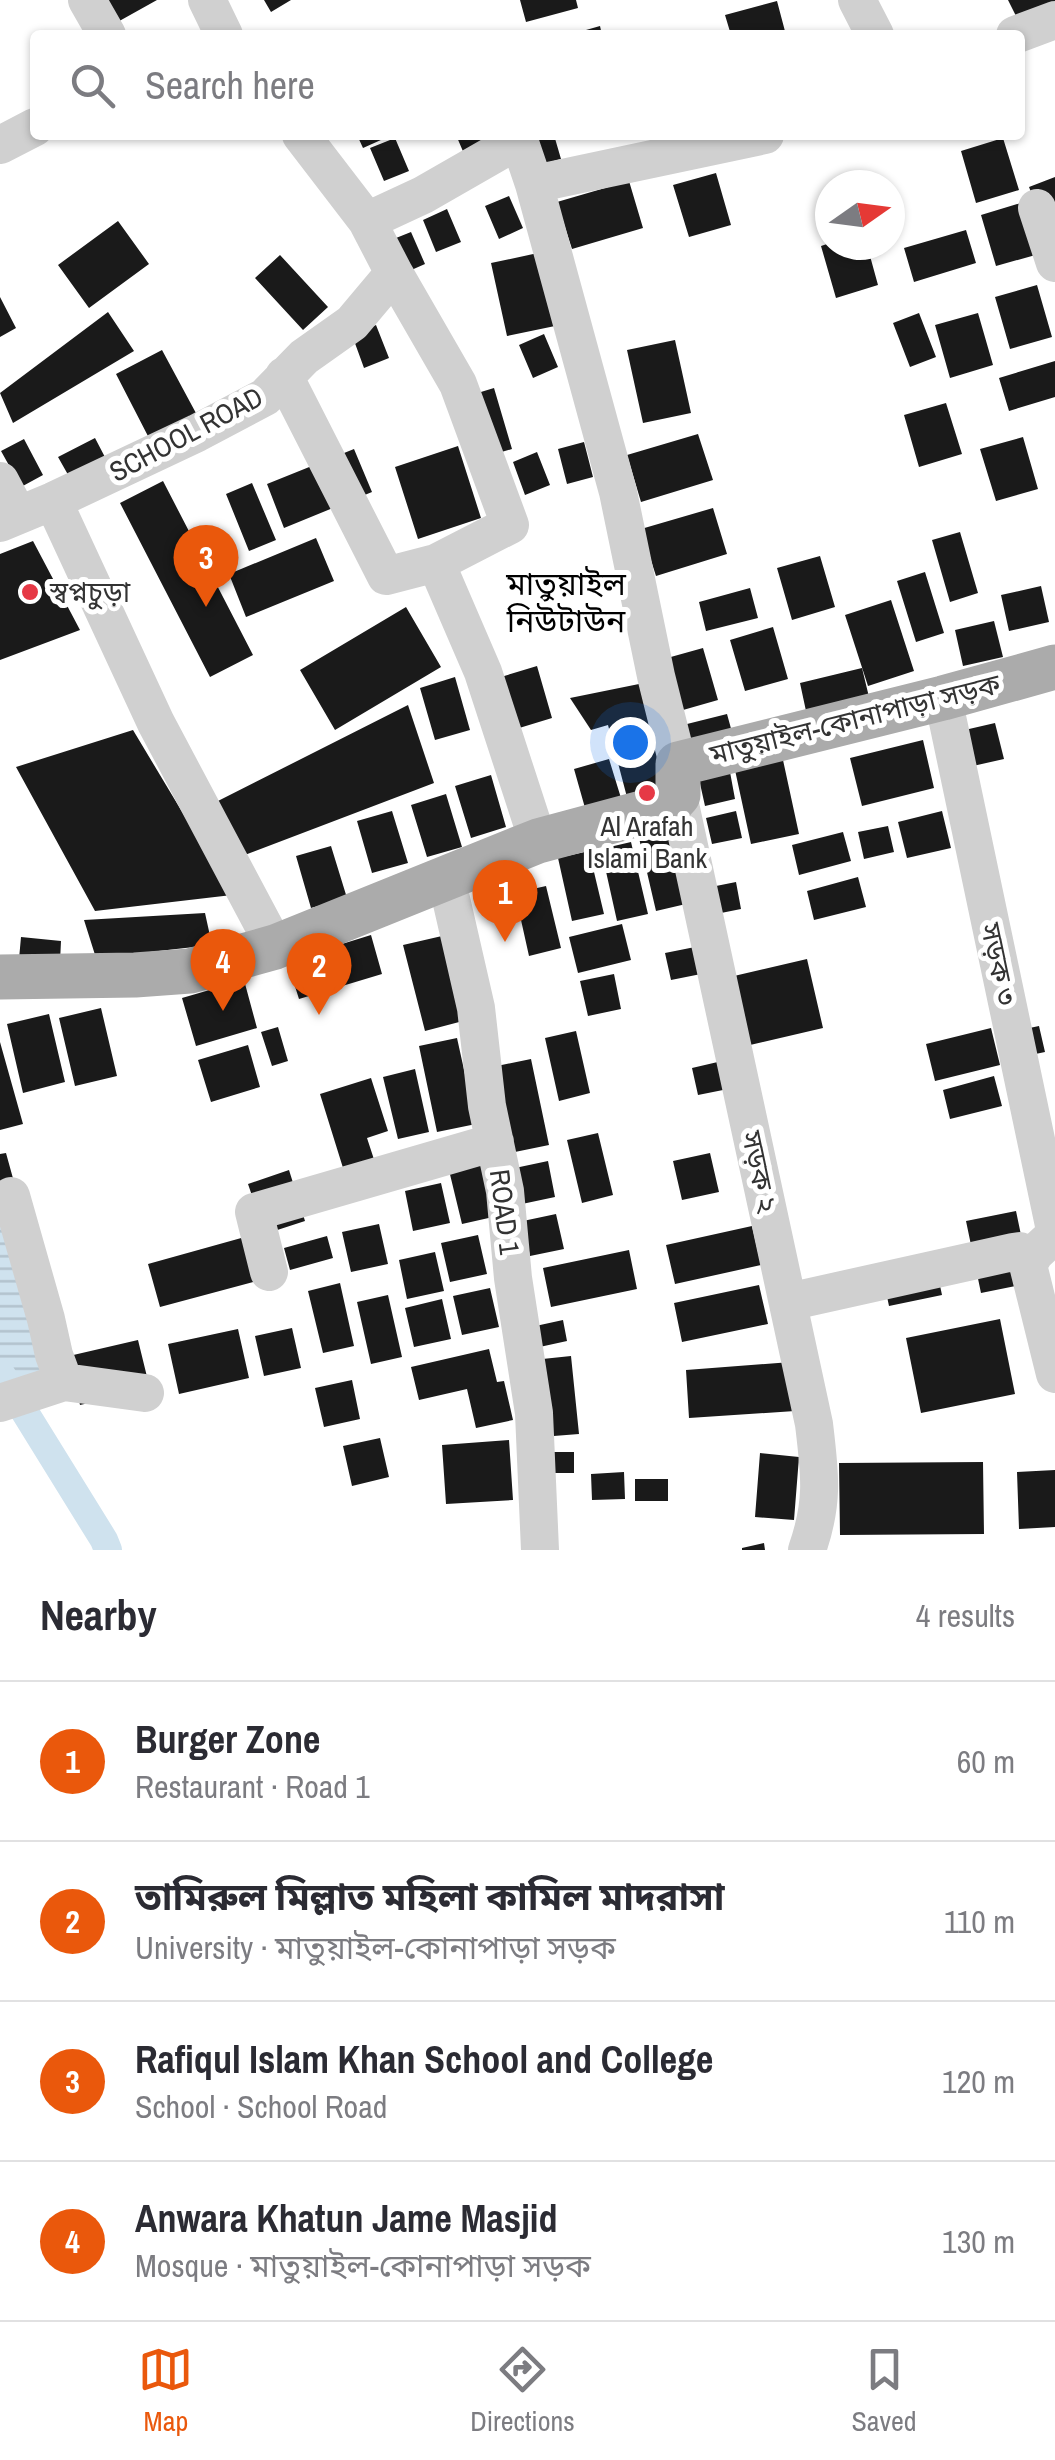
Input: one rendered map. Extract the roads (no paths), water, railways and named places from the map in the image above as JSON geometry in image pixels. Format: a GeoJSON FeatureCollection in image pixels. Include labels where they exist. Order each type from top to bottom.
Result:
{"type":"FeatureCollection","features":[{"type":"Feature","properties":{"kind":"main road","name":"মাতুয়াইল-কোনাপাড়া সড়ক"},"geometry":{"type":"LineString","coordinates":[[0,977],[190,971],[275,947],[538,842],[668,806],[678,779],[1055,668]]}},
{"type":"Feature","properties":{"kind":"street"},"geometry":{"type":"LineString","coordinates":[[87,0],[103,30]]}},
{"type":"Feature","properties":{"kind":"street"},"geometry":{"type":"LineString","coordinates":[[208,0],[222,30]]}},
{"type":"Feature","properties":{"kind":"street"},"geometry":{"type":"LineString","coordinates":[[856,0],[872,30]]}},
{"type":"Feature","properties":{"kind":"street"},"geometry":{"type":"LineString","coordinates":[[1025,31],[1055,20]]}},
{"type":"Feature","properties":{"kind":"street"},"geometry":{"type":"LineString","coordinates":[[0,145],[30,130]]}},
{"type":"Feature","properties":{"kind":"street"},"geometry":{"type":"LineString","coordinates":[[284,376],[386,576],[436,563],[510,524],[458,384],[367,220],[305,140]]}},
{"type":"Feature","properties":{"kind":"street","name":"সড়ক ২"},"geometry":{"type":"LineString","coordinates":[[367,220],[424,195],[519,140],[618,492],[814,1424],[821,1483],[818,1516],[807,1550]]}},
{"type":"Feature","properties":{"kind":"street"},"geometry":{"type":"LineString","coordinates":[[534,184],[741,140]]}},
{"type":"Feature","properties":{"kind":"street"},"geometry":{"type":"LineString","coordinates":[[1037,208],[1055,263]]}},
{"type":"Feature","properties":{"kind":"street","name":"SCHOOL ROAD"},"geometry":{"type":"LineString","coordinates":[[9,519],[265,397],[304,357],[352,323],[394,274]]}},
{"type":"Feature","properties":{"kind":"street"},"geometry":{"type":"LineString","coordinates":[[0,481],[9,519]]}},
{"type":"Feature","properties":{"kind":"street"},"geometry":{"type":"LineString","coordinates":[[53,501],[156,723],[275,947]]}},
{"type":"Feature","properties":{"kind":"street"},"geometry":{"type":"LineString","coordinates":[[436,563],[484,672],[538,842]]}},
{"type":"Feature","properties":{"kind":"street","name":"সড়ক ৩"},"geometry":{"type":"LineString","coordinates":[[943,698],[1047,1240],[1028,1265],[1055,1374]]}},
{"type":"Feature","properties":{"kind":"street","name":"ROAD 1"},"geometry":{"type":"LineString","coordinates":[[446,877],[476,1008],[482,1071],[505,1191],[513,1278],[534,1413],[540,1550]]}},
{"type":"Feature","properties":{"kind":"street"},"geometry":{"type":"LineString","coordinates":[[269,1272],[254,1212],[494,1142]]}},
{"type":"Feature","properties":{"kind":"street"},"geometry":{"type":"LineString","coordinates":[[11,1196],[63,1382]]}},
{"type":"Feature","properties":{"kind":"street"},"geometry":{"type":"LineString","coordinates":[[788,1302],[1020,1251],[1047,1240]]}},
{"type":"Feature","properties":{"kind":"street"},"geometry":{"type":"LineString","coordinates":[[0,1403],[63,1382],[145,1393]]}},
{"type":"Feature","properties":{"kind":"water"},"geometry":{"type":"Polygon","coordinates":[[[0,1217],[43,1370],[0,1384],[0,1217]]]}},
{"type":"Feature","properties":{"kind":"waterway"},"geometry":{"type":"LineString","coordinates":[[0,1372],[108,1550]]}},
{"type":"Feature","properties":{"kind":"place","name":"স্বপ্নচুড়া"},"geometry":{"type":"Point","coordinates":[30,592]}},
{"type":"Feature","properties":{"kind":"place","name":"Rafiqul Islam Khan School and College"},"geometry":{"type":"Point","coordinates":[206,607]}},
{"type":"Feature","properties":{"kind":"place","name":"Al Arafah Islami Bank"},"geometry":{"type":"Point","coordinates":[647,793]}},
{"type":"Feature","properties":{"kind":"place","name":"Burger Zone"},"geometry":{"type":"Point","coordinates":[505,942]}},
{"type":"Feature","properties":{"kind":"place","name":"Anwara Khatun Jame Masjid"},"geometry":{"type":"Point","coordinates":[223,1011]}},
{"type":"Feature","properties":{"kind":"place","name":"তামিরুল মিল্লাত মহিলা কামিল মাদরাসা"},"geometry":{"type":"Point","coordinates":[319,1015]}},
{"type":"Feature","properties":{"kind":"district","name":"মাতুয়াইল নিউটাউন"},"geometry":{"type":"Point","coordinates":[566,602]}}]}
